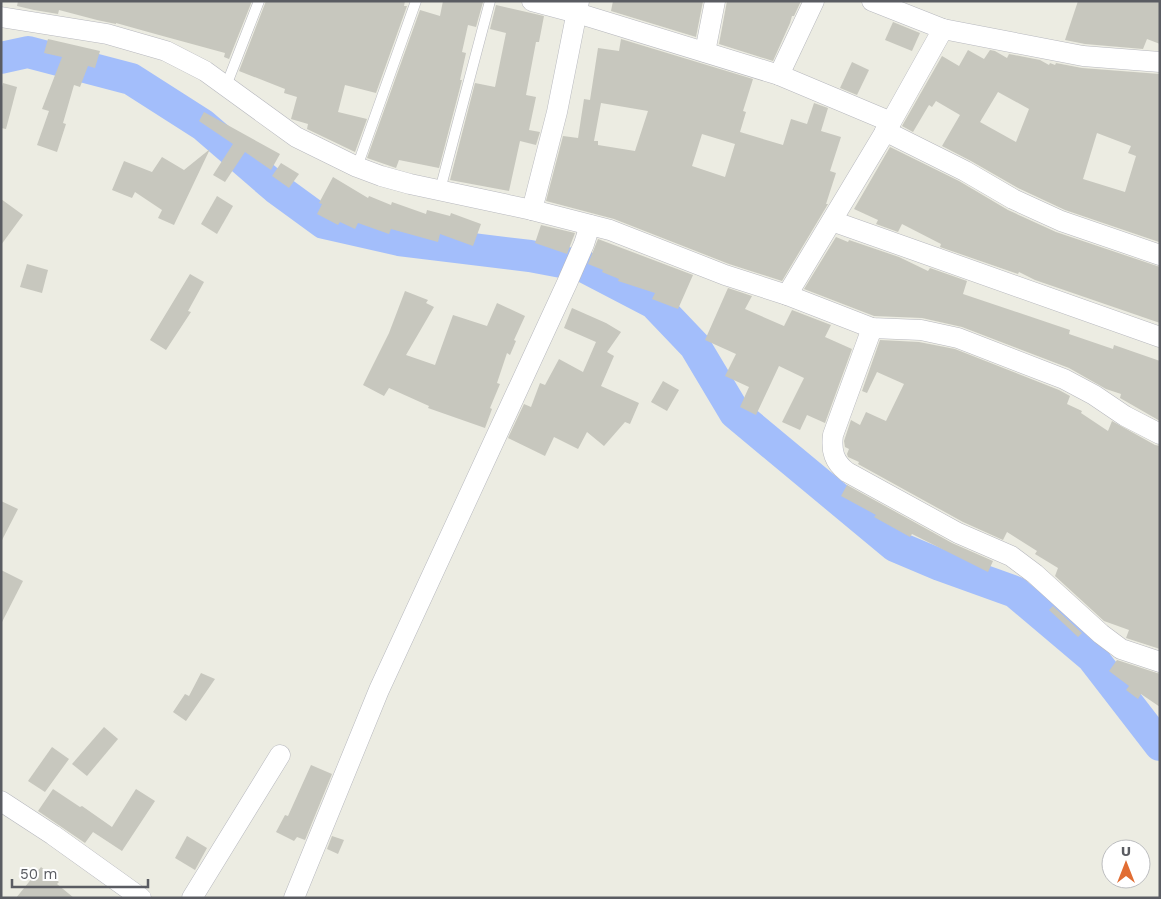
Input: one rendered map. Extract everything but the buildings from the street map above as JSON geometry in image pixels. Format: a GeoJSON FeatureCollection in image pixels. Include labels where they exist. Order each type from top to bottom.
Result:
{"type":"FeatureCollection","features":[{"type":"Feature","properties":{"kind":"street"},"geometry":{"type":"LineString","coordinates":[[532,1],[578,7],[705,52],[780,75],[888,126],[1013,200],[1061,221],[1160,255]]}},
{"type":"Feature","properties":{"kind":"street"},"geometry":{"type":"LineString","coordinates":[[705,52],[715,1]]}},
{"type":"Feature","properties":{"kind":"street"},"geometry":{"type":"LineString","coordinates":[[780,75],[814,1]]}},
{"type":"Feature","properties":{"kind":"street"},"geometry":{"type":"LineString","coordinates":[[872,1],[942,30],[1083,56],[1160,62]]}},
{"type":"Feature","properties":{"kind":"street"},"geometry":{"type":"LineString","coordinates":[[532,210],[557,112],[578,7]]}},
{"type":"Feature","properties":{"kind":"street"},"geometry":{"type":"LineString","coordinates":[[1,17],[107,34],[166,51],[205,71],[296,137],[357,167],[410,184],[532,210],[610,230],[725,275],[787,295],[872,328],[921,330],[958,338],[1064,378],[1125,416],[1160,434]]}},
{"type":"Feature","properties":{"kind":"street"},"geometry":{"type":"LineString","coordinates":[[787,295],[888,126],[942,30]]}},
{"type":"Feature","properties":{"kind":"street"},"geometry":{"type":"LineString","coordinates":[[832,221],[1160,337]]}},
{"type":"Feature","properties":{"kind":"street"},"geometry":{"type":"LineString","coordinates":[[294,898],[379,690],[567,283],[590,225]]}},
{"type":"Feature","properties":{"kind":"street"},"geometry":{"type":"LineString","coordinates":[[872,328],[833,435],[831,445],[838,465],[907,506],[1011,556],[1035,574],[1101,634],[1122,649],[1160,662]]}},
{"type":"Feature","properties":{"kind":"street"},"geometry":{"type":"LineString","coordinates":[[192,898],[280,755]]}},
{"type":"Feature","properties":{"kind":"street"},"geometry":{"type":"LineString","coordinates":[[1,801],[142,898]]}},
{"type":"Feature","properties":{"kind":"lane"},"geometry":{"type":"LineString","coordinates":[[226,86],[259,1]]}},
{"type":"Feature","properties":{"kind":"lane"},"geometry":{"type":"LineString","coordinates":[[357,167],[416,1]]}},
{"type":"Feature","properties":{"kind":"lane"},"geometry":{"type":"LineString","coordinates":[[440,190],[490,1]]}},
{"type":"Feature","properties":{"kind":"waterway"},"geometry":{"type":"LineString","coordinates":[[1,58],[28,52],[131,79],[203,125],[276,188],[324,223],[399,240],[530,256],[583,266],[654,303],[695,346],[735,413],[895,546],[940,565],[1015,592],[1092,657],[1160,745]]}}]}
